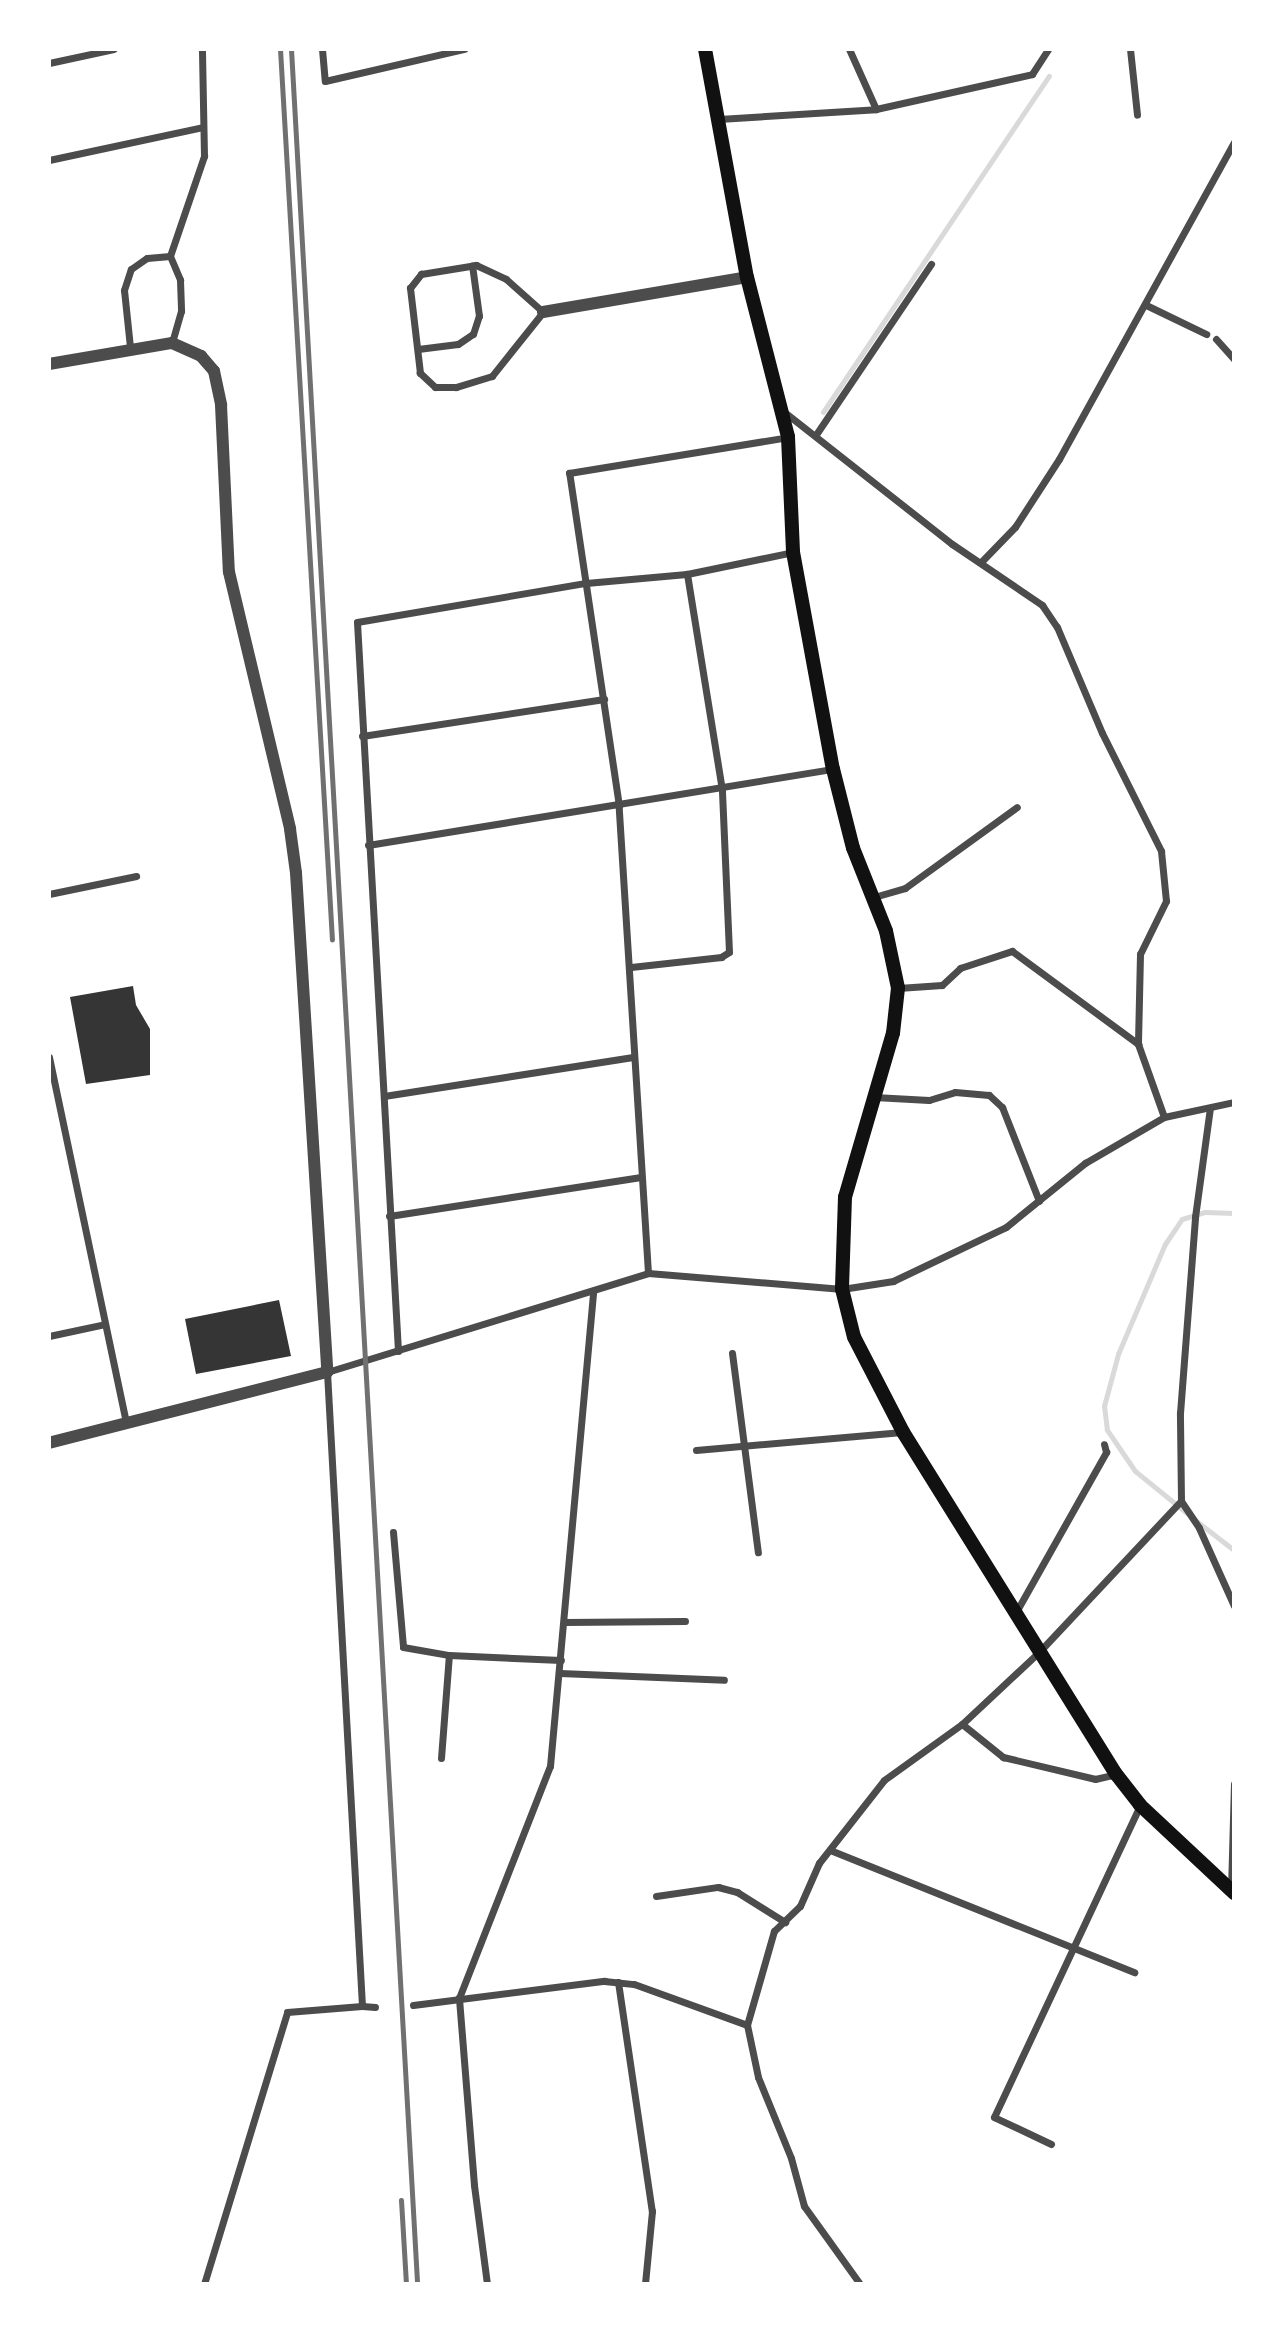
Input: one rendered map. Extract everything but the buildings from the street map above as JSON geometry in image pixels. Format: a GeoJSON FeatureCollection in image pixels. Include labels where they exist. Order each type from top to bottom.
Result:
{"type":"FeatureCollection","features":[{"type":"Feature","properties":{"kind":"main road"},"geometry":{"type":"LineString","coordinates":[[705,49],[747,277],[788,437],[793,552],[833,769],[853,848],[874,897],[898,988],[893,1033],[845,1197],[842,1289],[854,1337],[903,1432],[1116,1774],[1140,1805],[1233,1892]]}},
{"type":"Feature","properties":{"kind":"street"},"geometry":{"type":"LineString","coordinates":[[49,63],[114,49]]}},
{"type":"Feature","properties":{"kind":"street"},"geometry":{"type":"LineString","coordinates":[[170,256],[204,156],[202,49]]}},
{"type":"Feature","properties":{"kind":"street"},"geometry":{"type":"LineString","coordinates":[[322,49],[326,81],[464,49]]}},
{"type":"Feature","properties":{"kind":"street"},"geometry":{"type":"LineString","coordinates":[[849,49],[876,109]]}},
{"type":"Feature","properties":{"kind":"street"},"geometry":{"type":"LineString","coordinates":[[719,118],[876,109],[1032,74],[1048,49]]}},
{"type":"Feature","properties":{"kind":"street"},"geometry":{"type":"LineString","coordinates":[[1130,49],[1137,115]]}},
{"type":"Feature","properties":{"kind":"street"},"geometry":{"type":"LineString","coordinates":[[49,160],[203,127]]}},
{"type":"Feature","properties":{"kind":"street"},"geometry":{"type":"LineString","coordinates":[[982,561],[1015,527],[1059,459],[1234,142]]}},
{"type":"Feature","properties":{"kind":"street"},"geometry":{"type":"LineString","coordinates":[[170,256],[177,264],[181,301],[172,343]]}},
{"type":"Feature","properties":{"kind":"street"},"geometry":{"type":"LineString","coordinates":[[130,347],[124,290],[131,269],[147,258],[170,256]]}},
{"type":"Feature","properties":{"kind":"street"},"geometry":{"type":"LineString","coordinates":[[817,433],[931,264]]}},
{"type":"Feature","properties":{"kind":"street"},"geometry":{"type":"LineString","coordinates":[[543,312],[492,270],[472,265],[421,274],[413,280],[420,373],[435,387],[477,383],[492,376],[543,312],[747,277]]}},
{"type":"Feature","properties":{"kind":"street"},"geometry":{"type":"LineString","coordinates":[[418,349],[457,344],[473,334],[479,316],[472,265]]}},
{"type":"Feature","properties":{"kind":"street"},"geometry":{"type":"LineString","coordinates":[[1146,305],[1206,334]]}},
{"type":"Feature","properties":{"kind":"street"},"geometry":{"type":"LineString","coordinates":[[1216,339],[1234,359]]}},
{"type":"Feature","properties":{"kind":"street"},"geometry":{"type":"LineString","coordinates":[[49,364],[130,347],[172,343],[201,356],[214,371],[221,405],[229,572],[290,829],[327,1372],[362,2006]]}},
{"type":"Feature","properties":{"kind":"street"},"geometry":{"type":"LineString","coordinates":[[783,411],[817,433],[952,544],[982,561],[1042,605],[1057,627],[1102,733],[1161,851],[1166,901],[1140,954],[1138,1044],[1164,1116]]}},
{"type":"Feature","properties":{"kind":"street"},"geometry":{"type":"LineString","coordinates":[[648,1273],[619,806],[569,472],[788,437]]}},
{"type":"Feature","properties":{"kind":"street"},"geometry":{"type":"LineString","coordinates":[[398,1351],[357,622],[586,583],[687,574],[793,552]]}},
{"type":"Feature","properties":{"kind":"street"},"geometry":{"type":"LineString","coordinates":[[631,967],[721,957],[729,952],[722,790],[687,574]]}},
{"type":"Feature","properties":{"kind":"street"},"geometry":{"type":"LineString","coordinates":[[362,736],[604,699]]}},
{"type":"Feature","properties":{"kind":"street"},"geometry":{"type":"LineString","coordinates":[[368,845],[722,790],[833,769]]}},
{"type":"Feature","properties":{"kind":"street"},"geometry":{"type":"LineString","coordinates":[[874,897],[905,888],[1017,807]]}},
{"type":"Feature","properties":{"kind":"street"},"geometry":{"type":"LineString","coordinates":[[49,894],[136,876]]}},
{"type":"Feature","properties":{"kind":"street"},"geometry":{"type":"LineString","coordinates":[[898,988],[942,985],[960,968],[1012,951],[1138,1044]]}},
{"type":"Feature","properties":{"kind":"street"},"geometry":{"type":"LineString","coordinates":[[384,1096],[633,1057]]}},
{"type":"Feature","properties":{"kind":"street"},"geometry":{"type":"LineString","coordinates":[[49,1058],[126,1422]]}},
{"type":"Feature","properties":{"kind":"street"},"geometry":{"type":"LineString","coordinates":[[874,1097],[917,1101],[955,1092],[989,1095],[1002,1107],[1039,1200]]}},
{"type":"Feature","properties":{"kind":"street"},"geometry":{"type":"LineString","coordinates":[[49,1443],[327,1372],[648,1273],[842,1289],[893,1281],[943,1260],[1006,1227],[1085,1164],[1164,1116],[1234,1102]]}},
{"type":"Feature","properties":{"kind":"street"},"geometry":{"type":"LineString","coordinates":[[1210,1108],[1195,1217],[1180,1413],[1181,1501],[1199,1528],[1234,1606]]}},
{"type":"Feature","properties":{"kind":"street"},"geometry":{"type":"LineString","coordinates":[[389,1216],[641,1177]]}},
{"type":"Feature","properties":{"kind":"street"},"geometry":{"type":"LineString","coordinates":[[487,2284],[474,2185],[459,1998],[540,1800],[550,1766],[593,1291]]}},
{"type":"Feature","properties":{"kind":"street"},"geometry":{"type":"LineString","coordinates":[[49,1336],[105,1324]]}},
{"type":"Feature","properties":{"kind":"street"},"geometry":{"type":"LineString","coordinates":[[732,1353],[758,1552]]}},
{"type":"Feature","properties":{"kind":"street"},"geometry":{"type":"LineString","coordinates":[[696,1450],[903,1432]]}},
{"type":"Feature","properties":{"kind":"street"},"geometry":{"type":"LineString","coordinates":[[1015,1614],[1106,1452],[1104,1444]]}},
{"type":"Feature","properties":{"kind":"street"},"geometry":{"type":"LineString","coordinates":[[860,2284],[804,2206],[791,2158],[758,2077],[747,2025],[774,1931],[800,1906],[830,1850],[884,1780],[962,1724],[1039,1652],[1181,1501]]}},
{"type":"Feature","properties":{"kind":"street"},"geometry":{"type":"LineString","coordinates":[[393,1532],[403,1647],[449,1655],[561,1660]]}},
{"type":"Feature","properties":{"kind":"street"},"geometry":{"type":"LineString","coordinates":[[565,1622],[685,1620]]}},
{"type":"Feature","properties":{"kind":"street"},"geometry":{"type":"LineString","coordinates":[[441,1758],[449,1655]]}},
{"type":"Feature","properties":{"kind":"street"},"geometry":{"type":"LineString","coordinates":[[560,1673],[724,1680]]}},
{"type":"Feature","properties":{"kind":"street"},"geometry":{"type":"LineString","coordinates":[[962,1724],[1003,1757],[1095,1779],[1116,1774]]}},
{"type":"Feature","properties":{"kind":"street"},"geometry":{"type":"LineString","coordinates":[[1233,1892],[1234,1784]]}},
{"type":"Feature","properties":{"kind":"street"},"geometry":{"type":"LineString","coordinates":[[1051,2144],[994,2117],[1140,1805]]}},
{"type":"Feature","properties":{"kind":"street"},"geometry":{"type":"LineString","coordinates":[[830,1850],[1134,1972]]}},
{"type":"Feature","properties":{"kind":"street"},"geometry":{"type":"LineString","coordinates":[[656,1896],[718,1887],[737,1892],[785,1922]]}},
{"type":"Feature","properties":{"kind":"street"},"geometry":{"type":"LineString","coordinates":[[618,1982],[653,2211],[645,2284]]}},
{"type":"Feature","properties":{"kind":"street"},"geometry":{"type":"LineString","coordinates":[[413,2005],[618,1982],[747,2025]]}},
{"type":"Feature","properties":{"kind":"street"},"geometry":{"type":"LineString","coordinates":[[204,2284],[287,2012],[375,2007]]}},
{"type":"Feature","properties":{"kind":"waterway"},"geometry":{"type":"LineString","coordinates":[[823,412],[1049,76]]}},
{"type":"Feature","properties":{"kind":"waterway"},"geometry":{"type":"LineString","coordinates":[[1188,1514],[1135,1471],[1107,1430],[1104,1406],[1118,1354],[1165,1244],[1182,1219],[1205,1212],[1234,1213]]}},
{"type":"Feature","properties":{"kind":"waterway"},"geometry":{"type":"LineString","coordinates":[[1195,1520],[1234,1550]]}},
{"type":"Feature","properties":{"kind":"railway"},"geometry":{"type":"LineString","coordinates":[[280,49],[332,939]]}},
{"type":"Feature","properties":{"kind":"railway"},"geometry":{"type":"LineString","coordinates":[[291,49],[417,2284]]}},
{"type":"Feature","properties":{"kind":"railway"},"geometry":{"type":"LineString","coordinates":[[401,2200],[406,2284]]}}]}
